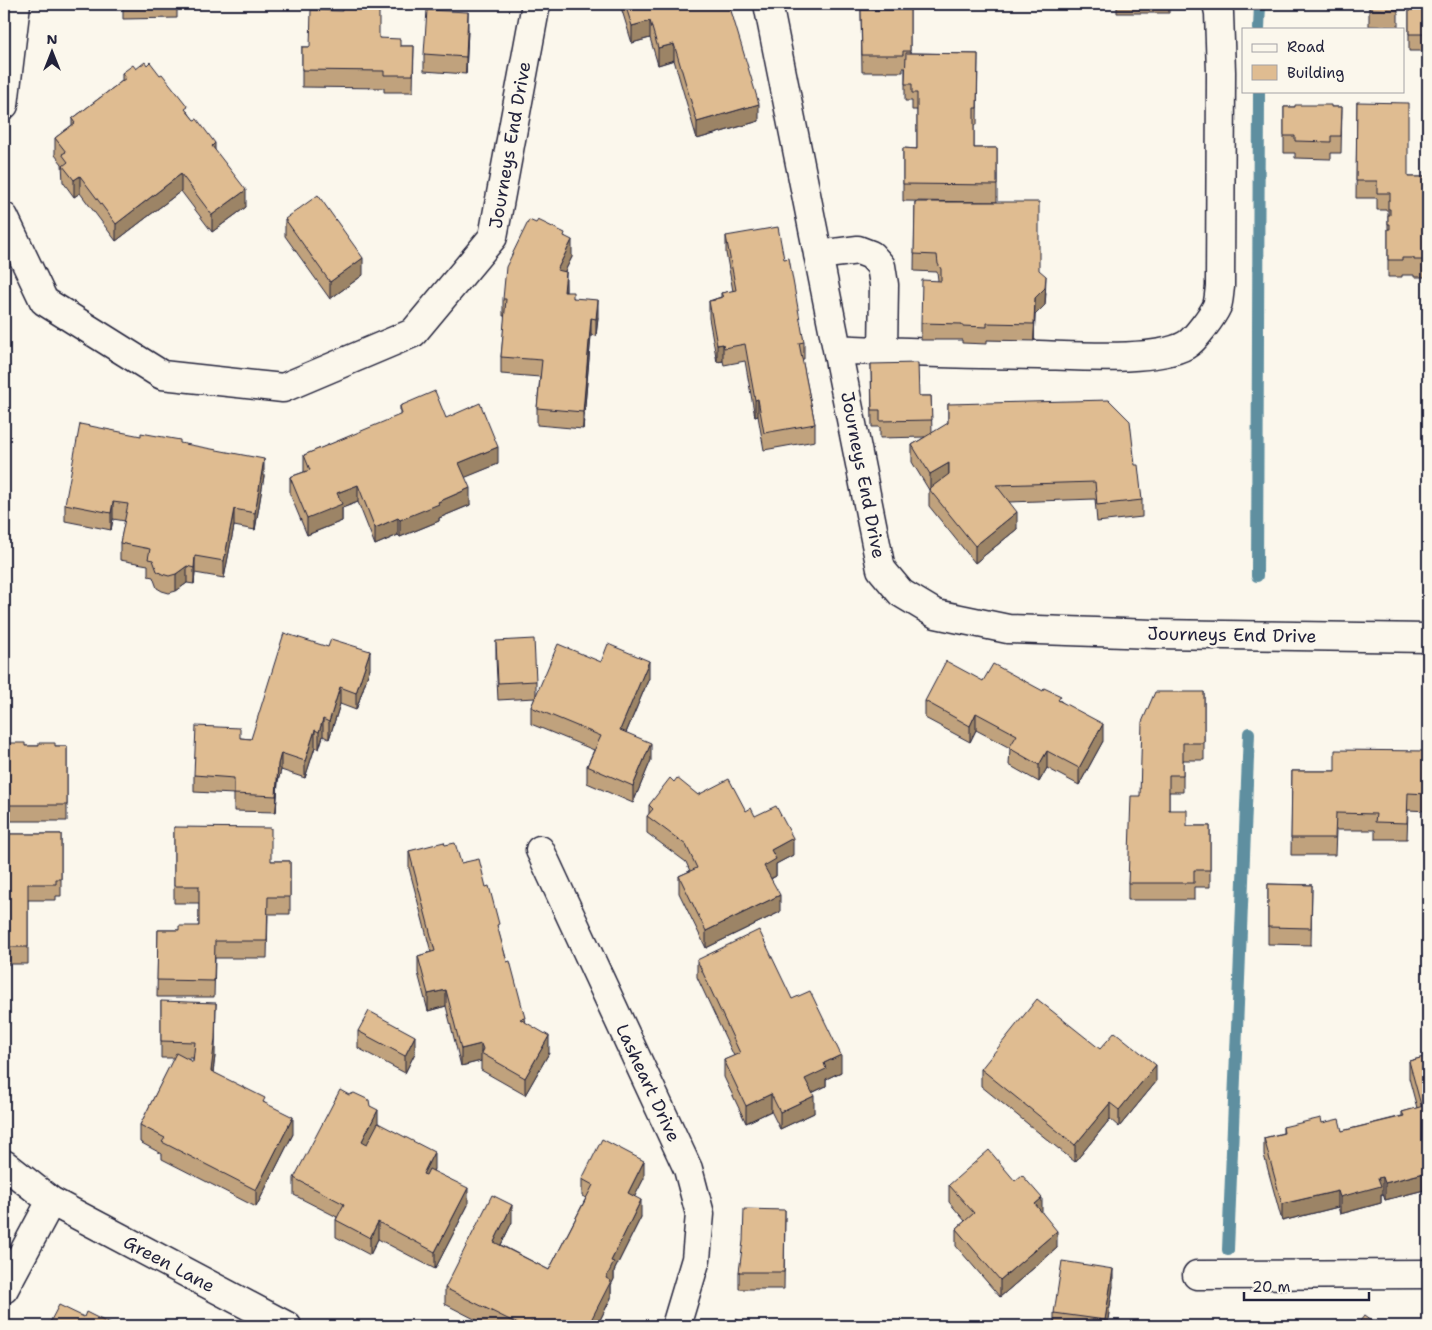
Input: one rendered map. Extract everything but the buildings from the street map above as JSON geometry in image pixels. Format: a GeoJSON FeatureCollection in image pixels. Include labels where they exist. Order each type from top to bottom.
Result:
{"type":"FeatureCollection","features":[{"type":"Feature","properties":{"kind":"street"},"geometry":{"type":"LineString","coordinates":[[4,105],[16,4]]}},
{"type":"Feature","properties":{"kind":"street","name":"Journeys End Drive"},"geometry":{"type":"LineString","coordinates":[[4,217],[44,301],[162,375],[283,388],[413,333],[494,237],[536,4]]}},
{"type":"Feature","properties":{"kind":"street","name":"Journeys End Drive"},"geometry":{"type":"LineString","coordinates":[[768,4],[882,569],[901,594],[936,614],[1008,629],[1153,634],[1428,638]]}},
{"type":"Feature","properties":{"kind":"street"},"geometry":{"type":"LineString","coordinates":[[837,350],[1108,356],[1171,352],[1188,344],[1204,325],[1217,305],[1220,287],[1221,72],[1217,4]]}},
{"type":"Feature","properties":{"kind":"street"},"geometry":{"type":"LineString","coordinates":[[818,254],[858,250],[870,254],[881,266],[884,285],[883,352]]}},
{"type":"Feature","properties":{"kind":"street","name":"Lasheart Drive"},"geometry":{"type":"LineString","coordinates":[[540,850],[688,1169],[700,1214],[696,1259],[676,1326]]}},
{"type":"Feature","properties":{"kind":"street","name":"Green Lane"},"geometry":{"type":"LineString","coordinates":[[4,1164],[51,1201],[287,1326]]}},
{"type":"Feature","properties":{"kind":"street"},"geometry":{"type":"LineString","coordinates":[[4,1289],[51,1201]]}},
{"type":"Feature","properties":{"kind":"street"},"geometry":{"type":"LineString","coordinates":[[1197,1275],[1428,1274]]}},
{"type":"Feature","properties":{"kind":"waterway"},"geometry":{"type":"LineString","coordinates":[[1259,28],[1260,4]]}},
{"type":"Feature","properties":{"kind":"waterway"},"geometry":{"type":"LineString","coordinates":[[1257,576],[1259,92]]}},
{"type":"Feature","properties":{"kind":"waterway"},"geometry":{"type":"LineString","coordinates":[[1228,1250],[1249,733]]}}]}
